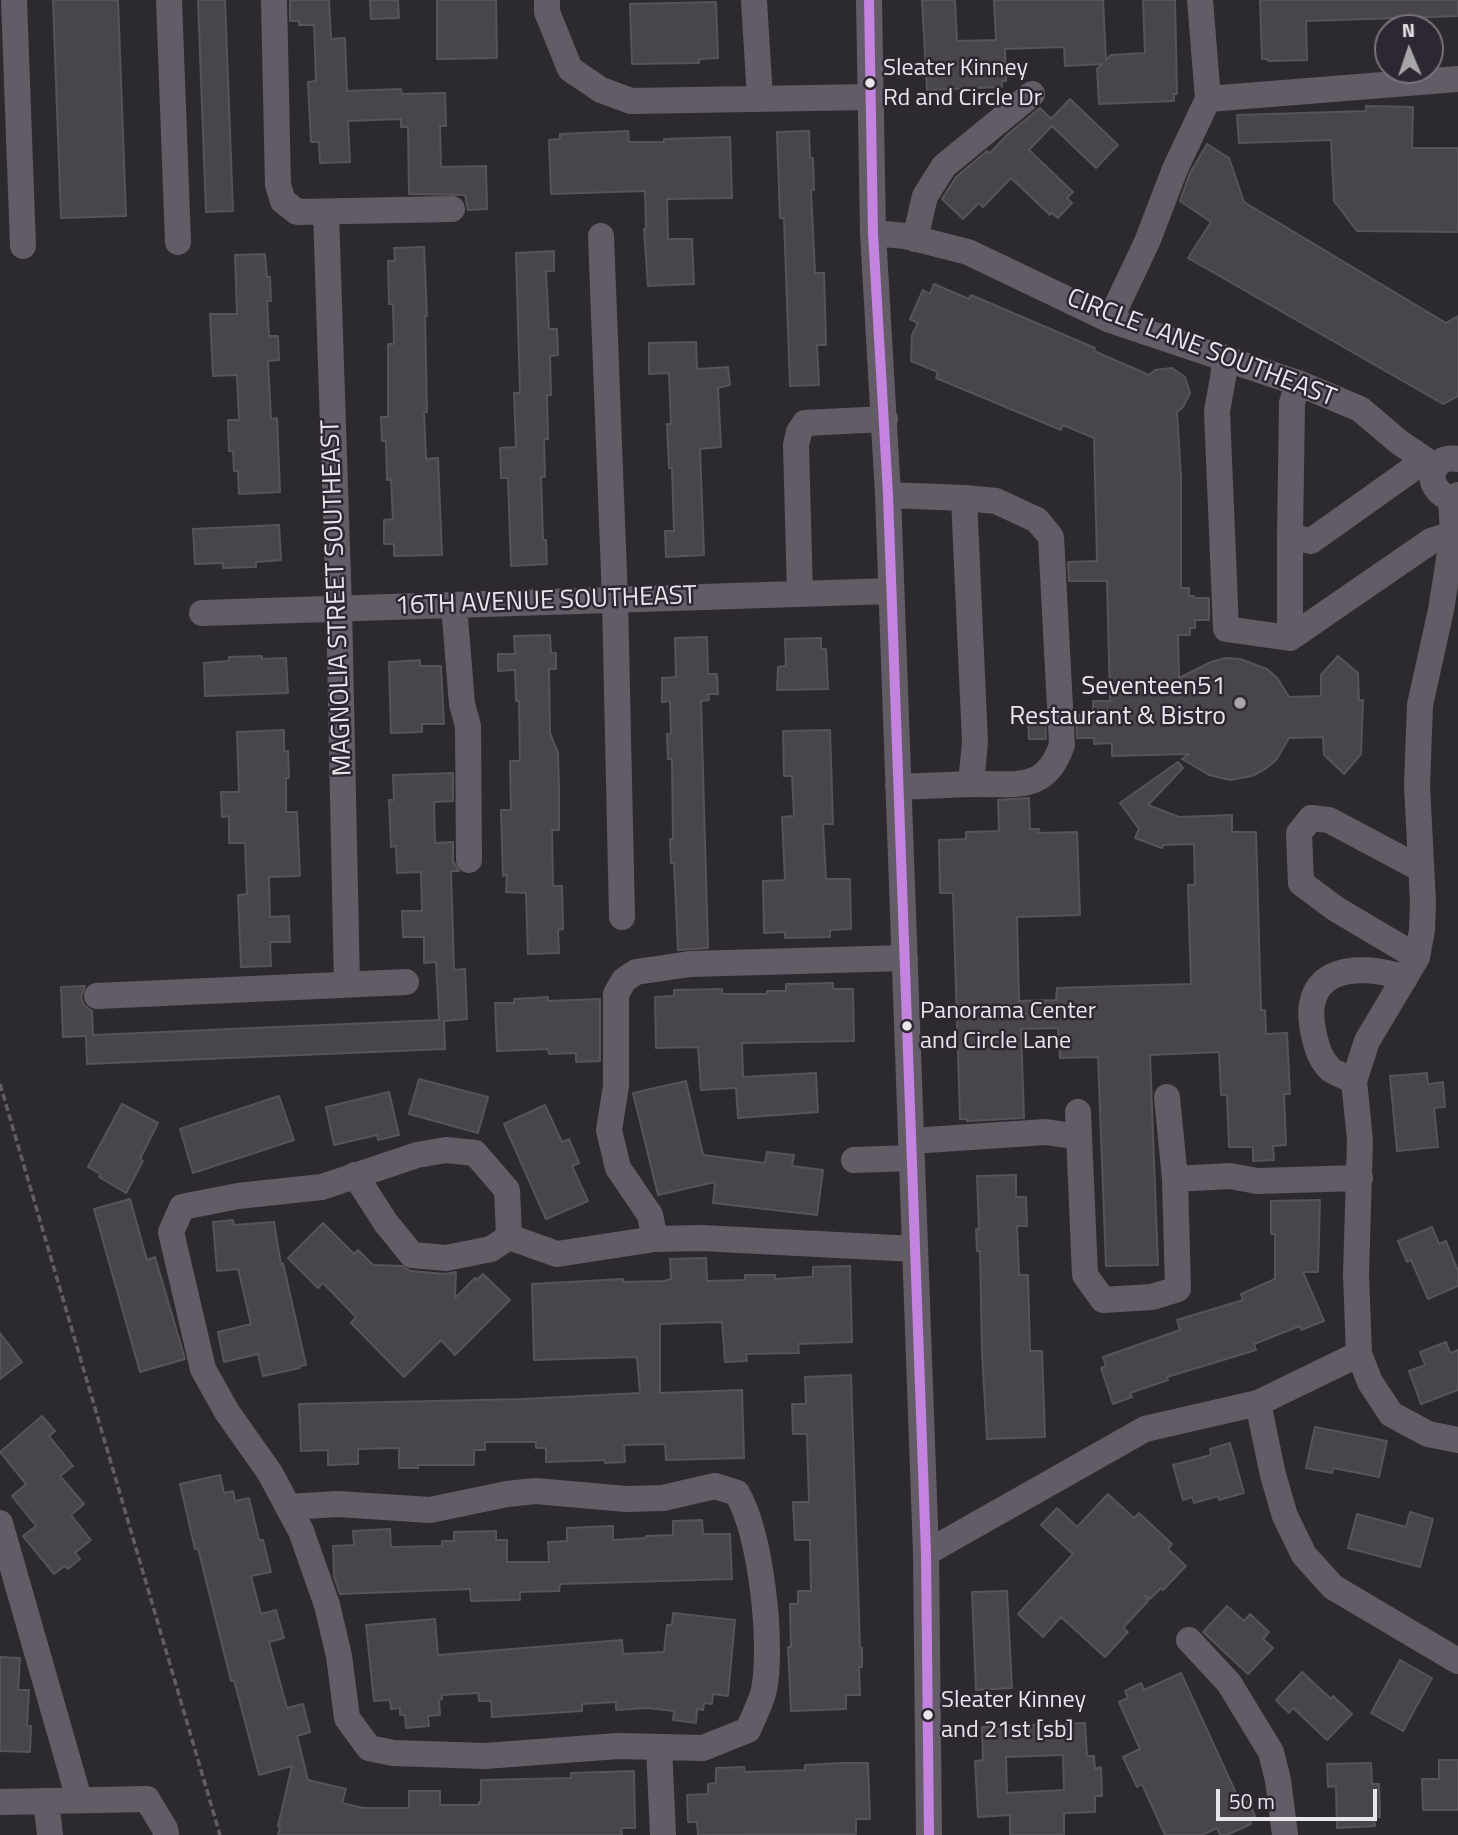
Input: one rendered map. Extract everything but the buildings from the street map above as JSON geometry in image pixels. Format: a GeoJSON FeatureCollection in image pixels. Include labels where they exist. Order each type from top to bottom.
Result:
{"type":"FeatureCollection","features":[{"type":"Feature","properties":{"kind":"street"},"geometry":{"type":"LineString","coordinates":[[14,0],[23,246]]}},
{"type":"Feature","properties":{"kind":"street"},"geometry":{"type":"LineString","coordinates":[[169,0],[178,243]]}},
{"type":"Feature","properties":{"kind":"street"},"geometry":{"type":"LineString","coordinates":[[274,0],[278,185],[283,201],[297,212],[453,209]]}},
{"type":"Feature","properties":{"kind":"street"},"geometry":{"type":"LineString","coordinates":[[547,0],[547,12],[570,69],[601,90],[631,101],[871,97]]}},
{"type":"Feature","properties":{"kind":"street"},"geometry":{"type":"LineString","coordinates":[[754,0],[760,99]]}},
{"type":"Feature","properties":{"kind":"street"},"geometry":{"type":"LineString","coordinates":[[869,0],[873,233],[885,419],[926,1553],[929,1835]]}},
{"type":"Feature","properties":{"kind":"street"},"geometry":{"type":"LineString","coordinates":[[1111,320],[1208,99],[1200,0]]}},
{"type":"Feature","properties":{"kind":"street"},"geometry":{"type":"LineString","coordinates":[[1208,99],[1458,79]]}},
{"type":"Feature","properties":{"kind":"street"},"geometry":{"type":"LineString","coordinates":[[915,239],[925,195],[944,166],[1032,94]]}},
{"type":"Feature","properties":{"kind":"street","name":"MAGNOLIA STREET SOUTHEAST"},"geometry":{"type":"LineString","coordinates":[[326,212],[339,608],[346,984]]}},
{"type":"Feature","properties":{"kind":"street","name":"CIRCLE LANE SOUTHEAST"},"geometry":{"type":"LineString","coordinates":[[873,233],[968,251],[1111,320],[1298,383],[1360,409],[1399,442],[1440,462]]}},
{"type":"Feature","properties":{"kind":"street"},"geometry":{"type":"LineString","coordinates":[[601,236],[615,600],[622,916]]}},
{"type":"Feature","properties":{"kind":"street"},"geometry":{"type":"LineString","coordinates":[[1223,357],[1224,372],[1217,411],[1226,629],[1290,638],[1431,541],[1453,534]]}},
{"type":"Feature","properties":{"kind":"street"},"geometry":{"type":"LineString","coordinates":[[1290,638],[1292,404],[1298,383]]}},
{"type":"Feature","properties":{"kind":"street"},"geometry":{"type":"LineString","coordinates":[[800,594],[796,444],[799,432],[805,423],[885,419]]}},
{"type":"Feature","properties":{"kind":"street"},"geometry":{"type":"LineString","coordinates":[[1290,537],[1311,541],[1440,462]]}},
{"type":"Feature","properties":{"kind":"street"},"geometry":{"type":"LineString","coordinates":[[1440,462],[1432,475],[1434,488],[1438,493],[1454,497],[1453,534],[1441,610],[1420,705],[1417,786],[1422,930],[1411,967],[1367,1041],[1354,1081],[1360,1140],[1356,1275],[1359,1354],[1370,1381],[1391,1413],[1428,1434],[1458,1440]]}},
{"type":"Feature","properties":{"kind":"street"},"geometry":{"type":"LineString","coordinates":[[888,495],[996,501],[1037,520],[1051,537],[1062,745],[1055,763],[1045,775],[1032,782],[898,787]]}},
{"type":"Feature","properties":{"kind":"street"},"geometry":{"type":"LineString","coordinates":[[964,498],[975,742],[971,783]]}},
{"type":"Feature","properties":{"kind":"street","name":"16TH AVENUE SOUTHEAST"},"geometry":{"type":"LineString","coordinates":[[202,613],[891,591]]}},
{"type":"Feature","properties":{"kind":"street"},"geometry":{"type":"LineString","coordinates":[[454,605],[462,704],[468,726],[469,860]]}},
{"type":"Feature","properties":{"kind":"street"},"geometry":{"type":"LineString","coordinates":[[1411,967],[1301,883],[1298,833],[1311,818],[1329,820],[1421,869]]}},
{"type":"Feature","properties":{"kind":"street"},"geometry":{"type":"LineString","coordinates":[[655,1239],[650,1215],[618,1168],[609,1130],[616,1086],[616,994],[624,980],[636,972],[690,964],[905,958]]}},
{"type":"Feature","properties":{"kind":"street"},"geometry":{"type":"LineString","coordinates":[[1354,1081],[1331,1070],[1318,1054],[1310,1020],[1312,999],[1321,982],[1337,975],[1360,969],[1387,971],[1411,967]]}},
{"type":"Feature","properties":{"kind":"street"},"geometry":{"type":"LineString","coordinates":[[97,996],[406,982]]}},
{"type":"Feature","properties":{"kind":"street"},"geometry":{"type":"LineString","coordinates":[[854,1160],[1046,1132],[1079,1124],[1085,1275],[1103,1300],[1152,1297],[1178,1289],[1175,1179],[1167,1097]]}},
{"type":"Feature","properties":{"kind":"street"},"geometry":{"type":"LineString","coordinates":[[288,1507],[338,1504],[430,1510],[536,1491],[626,1499],[663,1498],[715,1486],[737,1493],[744,1506],[752,1535],[767,1630],[764,1691],[748,1730],[703,1748],[618,1746],[485,1756],[393,1753],[369,1748],[347,1718],[339,1656],[327,1605],[301,1531],[288,1507],[270,1473],[227,1412],[203,1369],[171,1232],[181,1207],[238,1196],[322,1187],[417,1155],[446,1150],[475,1153],[507,1190],[509,1237]]}},
{"type":"Feature","properties":{"kind":"street"},"geometry":{"type":"LineString","coordinates":[[355,1175],[386,1223],[412,1255],[446,1258],[491,1249],[509,1237]]}},
{"type":"Feature","properties":{"kind":"street"},"geometry":{"type":"LineString","coordinates":[[1175,1179],[1230,1177],[1257,1181],[1360,1178]]}},
{"type":"Feature","properties":{"kind":"street"},"geometry":{"type":"LineString","coordinates":[[509,1237],[557,1254],[655,1239],[701,1238],[915,1249]]}},
{"type":"Feature","properties":{"kind":"street"},"geometry":{"type":"LineString","coordinates":[[926,1553],[1145,1429],[1258,1403],[1359,1354]]}},
{"type":"Feature","properties":{"kind":"street"},"geometry":{"type":"LineString","coordinates":[[1258,1403],[1273,1475],[1285,1516],[1304,1555],[1333,1587],[1458,1661]]}},
{"type":"Feature","properties":{"kind":"street"},"geometry":{"type":"LineString","coordinates":[[0,1523],[79,1799]]}},
{"type":"Feature","properties":{"kind":"street"},"geometry":{"type":"LineString","coordinates":[[1189,1640],[1229,1683],[1271,1752],[1278,1780],[1285,1835]]}},
{"type":"Feature","properties":{"kind":"street"},"geometry":{"type":"LineString","coordinates":[[659,1747],[663,1835]]}},
{"type":"Feature","properties":{"kind":"street"},"geometry":{"type":"LineString","coordinates":[[0,1802],[147,1798],[166,1835]]}},
{"type":"Feature","properties":{"kind":"street"},"geometry":{"type":"LineString","coordinates":[[46,1801],[50,1835]]}},
{"type":"Feature","properties":{"kind":"path"},"geometry":{"type":"LineString","coordinates":[[0,1084],[220,1835]]}},
{"type":"Feature","properties":{"kind":"transit line"},"geometry":{"type":"LineString","coordinates":[[869,0],[873,233],[888,495],[926,1553],[929,1835]]}},
{"type":"Feature","properties":{"kind":"place","name":"Sleater Kinney Rd and Circle Dr"},"geometry":{"type":"Point","coordinates":[870,83]}},
{"type":"Feature","properties":{"kind":"place","name":"Seventeen51 Restaurant & Bistro"},"geometry":{"type":"Point","coordinates":[1240,703]}},
{"type":"Feature","properties":{"kind":"place","name":"Panorama Center and Circle Lane"},"geometry":{"type":"Point","coordinates":[907,1026]}},
{"type":"Feature","properties":{"kind":"place","name":"Sleater Kinney and 21st [sb]"},"geometry":{"type":"Point","coordinates":[928,1715]}}]}
